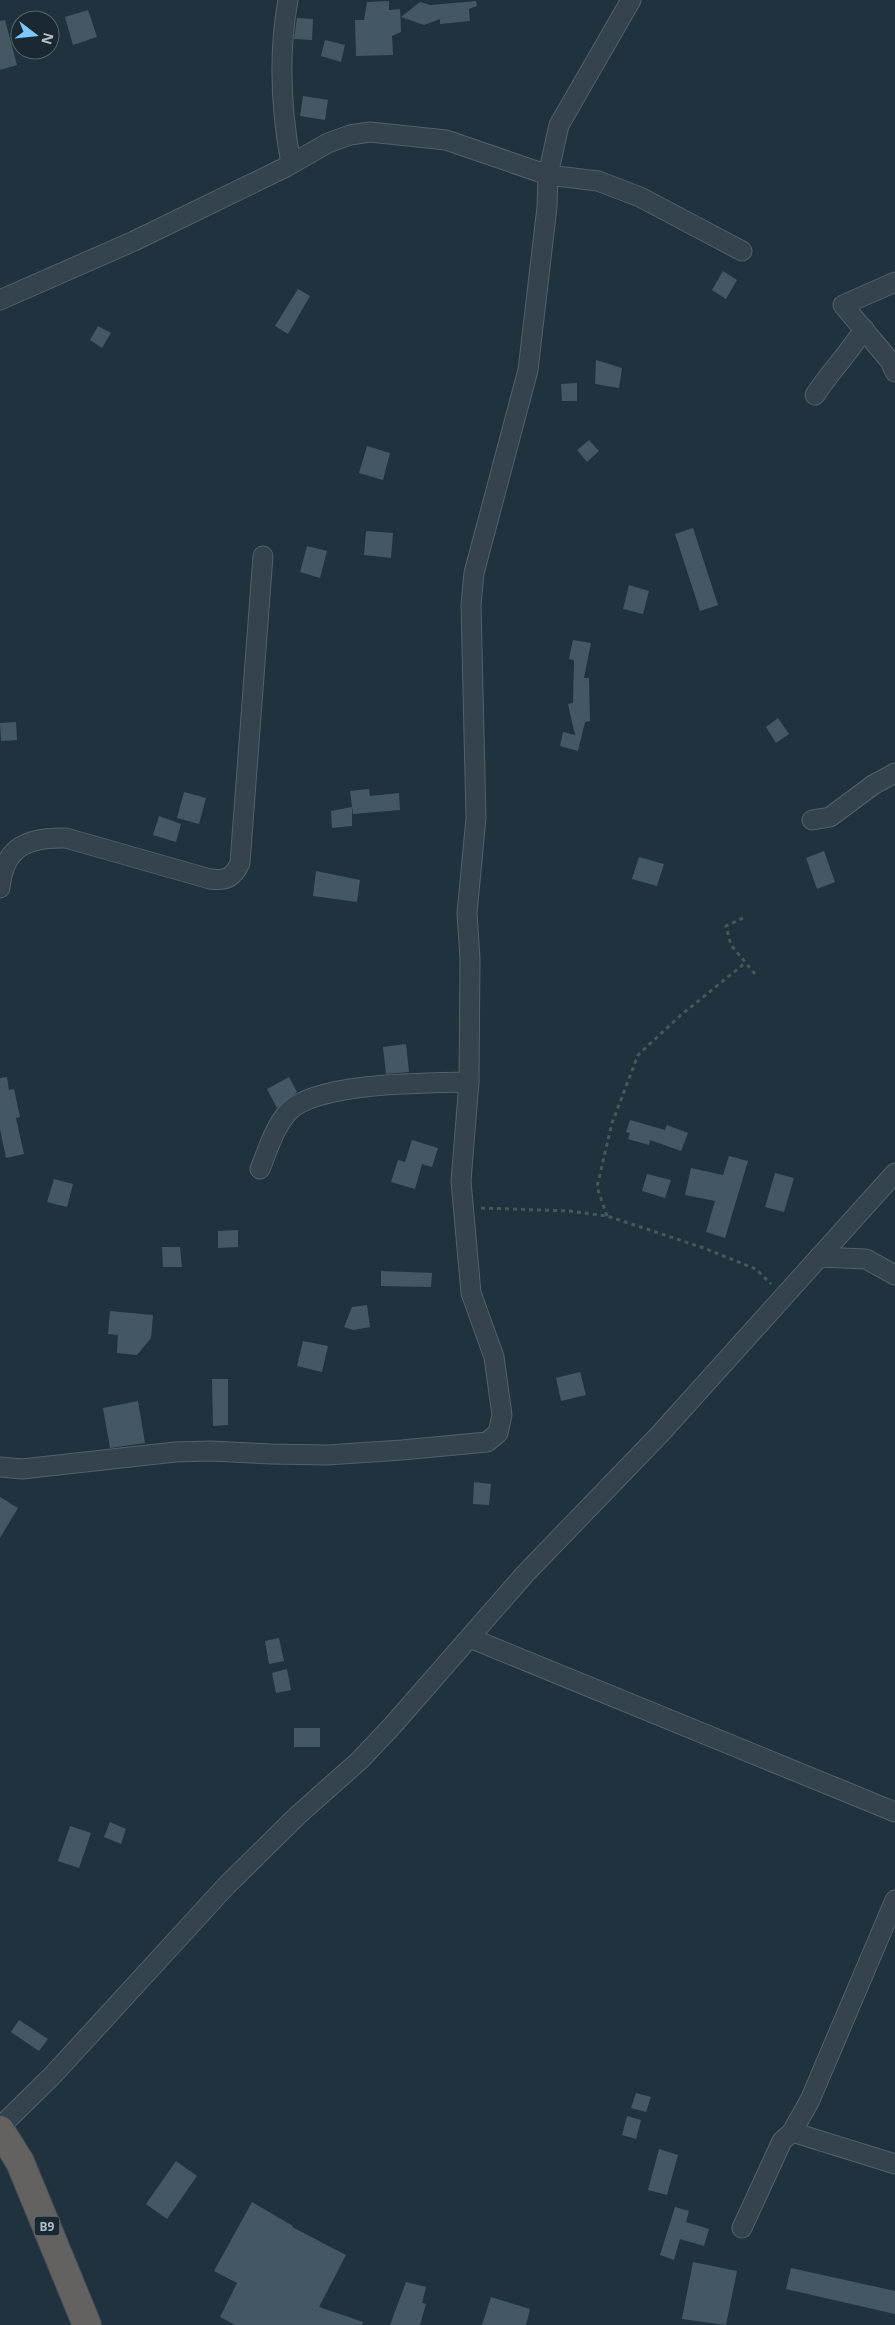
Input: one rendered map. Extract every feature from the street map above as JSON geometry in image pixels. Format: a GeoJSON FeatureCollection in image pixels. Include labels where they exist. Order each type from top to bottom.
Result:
{"type":"FeatureCollection","features":[{"type":"Feature","properties":{"kind":"highway","name":"B9"},"geometry":{"type":"LineString","coordinates":[[0,2129],[23,2170],[87,2325]]}},
{"type":"Feature","properties":{"kind":"street"},"geometry":{"type":"LineString","coordinates":[[288,0],[284,23],[282,84],[285,131],[291,164]]}},
{"type":"Feature","properties":{"kind":"street"},"geometry":{"type":"LineString","coordinates":[[0,1467],[22,1469],[182,1452],[211,1451],[303,1455],[386,1451],[487,1442],[494,1438],[501,1425],[502,1416],[496,1367],[471,1293],[461,1181],[468,1082],[470,959],[467,914],[476,818],[476,762],[470,643],[472,588],[528,370],[548,207],[548,175],[559,125],[631,0]]}},
{"type":"Feature","properties":{"kind":"street"},"geometry":{"type":"LineString","coordinates":[[0,300],[134,241],[291,164],[328,143],[350,135],[370,132],[446,140],[548,175],[598,181],[640,197],[742,251]]}},
{"type":"Feature","properties":{"kind":"street"},"geometry":{"type":"LineString","coordinates":[[895,282],[843,305],[890,361],[895,372]]}},
{"type":"Feature","properties":{"kind":"street"},"geometry":{"type":"LineString","coordinates":[[815,395],[828,374],[852,350],[864,329]]}},
{"type":"Feature","properties":{"kind":"street"},"geometry":{"type":"LineString","coordinates":[[0,888],[6,862],[15,850],[30,842],[46,838],[66,838],[210,880],[223,880],[236,872],[240,863],[263,556]]}},
{"type":"Feature","properties":{"kind":"street"},"geometry":{"type":"LineString","coordinates":[[812,820],[830,817],[872,785],[895,773]]}},
{"type":"Feature","properties":{"kind":"street"},"geometry":{"type":"LineString","coordinates":[[260,1170],[275,1132],[289,1112],[302,1102],[378,1084],[468,1082]]}},
{"type":"Feature","properties":{"kind":"street"},"geometry":{"type":"LineString","coordinates":[[0,2129],[52,2076],[227,1885],[297,1816],[367,1753],[525,1574],[660,1434],[895,1172]]}},
{"type":"Feature","properties":{"kind":"street"},"geometry":{"type":"LineString","coordinates":[[819,1257],[866,1259],[895,1275]]}},
{"type":"Feature","properties":{"kind":"street"},"geometry":{"type":"LineString","coordinates":[[470,1638],[895,1812]]}},
{"type":"Feature","properties":{"kind":"street"},"geometry":{"type":"LineString","coordinates":[[742,2228],[782,2141],[792,2132],[810,2100],[895,1900]]}},
{"type":"Feature","properties":{"kind":"street"},"geometry":{"type":"LineString","coordinates":[[792,2132],[895,2164]]}},
{"type":"Feature","properties":{"kind":"path"},"geometry":{"type":"LineString","coordinates":[[744,918],[726,926],[730,945],[755,974]]}},
{"type":"Feature","properties":{"kind":"path"},"geometry":{"type":"LineString","coordinates":[[607,1216],[597,1187],[612,1123],[638,1055],[681,1015],[745,963]]}},
{"type":"Feature","properties":{"kind":"path"},"geometry":{"type":"LineString","coordinates":[[462,1209],[515,1208],[607,1216],[701,1247],[756,1269],[785,1296]]}},
{"type":"Feature","properties":{"kind":"building"},"geometry":{"type":"Polygon","coordinates":[[[389,1],[389,10],[400,9],[401,32],[392,36],[393,55],[356,56],[355,20],[364,20],[367,2],[389,1]]]}},
{"type":"Feature","properties":{"kind":"building"},"geometry":{"type":"Polygon","coordinates":[[[476,1],[477,6],[469,9],[470,21],[440,24],[440,19],[424,25],[401,17],[420,2],[430,5],[476,1]]]}},
{"type":"Feature","properties":{"kind":"building"},"geometry":{"type":"Polygon","coordinates":[[[88,10],[97,37],[73,45],[65,17],[88,10]]]}},
{"type":"Feature","properties":{"kind":"building"},"geometry":{"type":"Polygon","coordinates":[[[297,18],[313,19],[312,40],[294,39],[297,18]]]}},
{"type":"Feature","properties":{"kind":"building"},"geometry":{"type":"Polygon","coordinates":[[[5,20],[10,39],[10,60],[16,60],[17,65],[0,70],[0,21],[5,20]]]}},
{"type":"Feature","properties":{"kind":"building"},"geometry":{"type":"Polygon","coordinates":[[[325,40],[345,45],[341,62],[321,56],[325,40]]]}},
{"type":"Feature","properties":{"kind":"building"},"geometry":{"type":"Polygon","coordinates":[[[303,96],[328,100],[325,120],[300,116],[303,96]]]}},
{"type":"Feature","properties":{"kind":"building"},"geometry":{"type":"Polygon","coordinates":[[[723,271],[737,280],[726,299],[712,290],[723,271]]]}},
{"type":"Feature","properties":{"kind":"building"},"geometry":{"type":"Polygon","coordinates":[[[298,289],[310,296],[288,334],[275,326],[298,289]]]}},
{"type":"Feature","properties":{"kind":"building"},"geometry":{"type":"Polygon","coordinates":[[[98,326],[111,333],[102,348],[90,340],[98,326]]]}},
{"type":"Feature","properties":{"kind":"building"},"geometry":{"type":"Polygon","coordinates":[[[596,360],[622,368],[619,388],[595,384],[596,360]]]}},
{"type":"Feature","properties":{"kind":"building"},"geometry":{"type":"Polygon","coordinates":[[[577,383],[577,401],[562,401],[561,384],[577,383]]]}},
{"type":"Feature","properties":{"kind":"building"},"geometry":{"type":"Polygon","coordinates":[[[589,440],[599,451],[587,462],[577,450],[589,440]]]}},
{"type":"Feature","properties":{"kind":"building"},"geometry":{"type":"Polygon","coordinates":[[[367,446],[390,453],[383,480],[359,473],[367,446]]]}},
{"type":"Feature","properties":{"kind":"building"},"geometry":{"type":"Polygon","coordinates":[[[693,528],[718,605],[700,611],[675,534],[693,528]]]}},
{"type":"Feature","properties":{"kind":"building"},"geometry":{"type":"Polygon","coordinates":[[[366,531],[393,533],[391,558],[364,555],[366,531]]]}},
{"type":"Feature","properties":{"kind":"building"},"geometry":{"type":"Polygon","coordinates":[[[307,546],[327,551],[320,578],[300,572],[307,546]]]}},
{"type":"Feature","properties":{"kind":"building"},"geometry":{"type":"Polygon","coordinates":[[[629,585],[649,591],[643,614],[623,609],[629,585]]]}},
{"type":"Feature","properties":{"kind":"building"},"geometry":{"type":"Polygon","coordinates":[[[573,640],[591,643],[584,678],[589,678],[590,721],[585,722],[578,751],[560,746],[563,732],[575,735],[568,704],[573,703],[574,660],[569,659],[573,640]]]}},
{"type":"Feature","properties":{"kind":"building"},"geometry":{"type":"Polygon","coordinates":[[[778,718],[789,734],[776,743],[766,727],[778,718]]]}},
{"type":"Feature","properties":{"kind":"building"},"geometry":{"type":"Polygon","coordinates":[[[16,722],[17,740],[1,741],[0,723],[16,722]]]}},
{"type":"Feature","properties":{"kind":"building"},"geometry":{"type":"Polygon","coordinates":[[[369,789],[370,796],[399,793],[400,810],[353,814],[350,791],[369,789]]]}},
{"type":"Feature","properties":{"kind":"building"},"geometry":{"type":"Polygon","coordinates":[[[184,792],[206,798],[199,824],[177,818],[184,792]]]}},
{"type":"Feature","properties":{"kind":"building"},"geometry":{"type":"Polygon","coordinates":[[[352,807],[352,826],[332,828],[331,811],[352,807]]]}},
{"type":"Feature","properties":{"kind":"building"},"geometry":{"type":"Polygon","coordinates":[[[159,816],[181,824],[176,842],[153,835],[159,816]]]}},
{"type":"Feature","properties":{"kind":"building"},"geometry":{"type":"Polygon","coordinates":[[[824,851],[835,882],[817,889],[806,858],[824,851]]]}},
{"type":"Feature","properties":{"kind":"building"},"geometry":{"type":"Polygon","coordinates":[[[639,857],[664,864],[657,886],[632,879],[639,857]]]}},
{"type":"Feature","properties":{"kind":"building"},"geometry":{"type":"Polygon","coordinates":[[[316,871],[360,880],[357,902],[313,896],[316,871]]]}},
{"type":"Feature","properties":{"kind":"building"},"geometry":{"type":"Polygon","coordinates":[[[406,1044],[409,1072],[386,1074],[383,1047],[406,1044]]]}},
{"type":"Feature","properties":{"kind":"building"},"geometry":{"type":"Polygon","coordinates":[[[7,1077],[9,1090],[14,1089],[20,1117],[16,1118],[24,1154],[6,1158],[0,1129],[0,1078],[7,1077]]]}},
{"type":"Feature","properties":{"kind":"building"},"geometry":{"type":"Polygon","coordinates":[[[289,1077],[297,1092],[277,1108],[267,1089],[289,1077]]]}},
{"type":"Feature","properties":{"kind":"building"},"geometry":{"type":"Polygon","coordinates":[[[630,1120],[665,1130],[667,1125],[688,1133],[681,1151],[650,1140],[649,1145],[628,1139],[630,1133],[626,1132],[630,1120]]]}},
{"type":"Feature","properties":{"kind":"building"},"geometry":{"type":"Polygon","coordinates":[[[412,1140],[438,1148],[432,1167],[422,1164],[415,1189],[391,1182],[398,1160],[405,1162],[412,1140]]]}},
{"type":"Feature","properties":{"kind":"building"},"geometry":{"type":"Polygon","coordinates":[[[729,1156],[748,1161],[725,1238],[706,1232],[715,1201],[685,1195],[691,1168],[723,1175],[729,1156]]]}},
{"type":"Feature","properties":{"kind":"building"},"geometry":{"type":"Polygon","coordinates":[[[775,1173],[794,1178],[784,1212],[765,1207],[775,1173]]]}},
{"type":"Feature","properties":{"kind":"building"},"geometry":{"type":"Polygon","coordinates":[[[647,1174],[671,1180],[665,1198],[642,1191],[647,1174]]]}},
{"type":"Feature","properties":{"kind":"building"},"geometry":{"type":"Polygon","coordinates":[[[54,1179],[73,1184],[67,1207],[47,1202],[54,1179]]]}},
{"type":"Feature","properties":{"kind":"building"},"geometry":{"type":"Polygon","coordinates":[[[238,1230],[238,1247],[218,1248],[218,1231],[238,1230]]]}},
{"type":"Feature","properties":{"kind":"building"},"geometry":{"type":"Polygon","coordinates":[[[162,1247],[180,1247],[182,1267],[163,1267],[162,1247]]]}},
{"type":"Feature","properties":{"kind":"building"},"geometry":{"type":"Polygon","coordinates":[[[381,1271],[432,1273],[431,1287],[381,1286],[381,1271]]]}},
{"type":"Feature","properties":{"kind":"building"},"geometry":{"type":"Polygon","coordinates":[[[367,1305],[370,1327],[353,1330],[344,1327],[352,1307],[367,1305]]]}},
{"type":"Feature","properties":{"kind":"building"},"geometry":{"type":"Polygon","coordinates":[[[110,1311],[153,1315],[151,1338],[137,1355],[117,1353],[118,1335],[108,1334],[110,1311]]]}},
{"type":"Feature","properties":{"kind":"building"},"geometry":{"type":"Polygon","coordinates":[[[303,1341],[328,1346],[322,1372],[297,1366],[303,1341]]]}},
{"type":"Feature","properties":{"kind":"building"},"geometry":{"type":"Polygon","coordinates":[[[580,1372],[586,1395],[561,1401],[556,1378],[580,1372]]]}},
{"type":"Feature","properties":{"kind":"building"},"geometry":{"type":"Polygon","coordinates":[[[212,1379],[228,1379],[228,1425],[213,1426],[212,1379]]]}},
{"type":"Feature","properties":{"kind":"building"},"geometry":{"type":"Polygon","coordinates":[[[138,1401],[145,1443],[110,1448],[103,1408],[138,1401]]]}},
{"type":"Feature","properties":{"kind":"building"},"geometry":{"type":"Polygon","coordinates":[[[474,1482],[491,1484],[489,1505],[473,1504],[474,1482]]]}},
{"type":"Feature","properties":{"kind":"building"},"geometry":{"type":"Polygon","coordinates":[[[0,1497],[18,1508],[0,1538],[0,1497]]]}},
{"type":"Feature","properties":{"kind":"building"},"geometry":{"type":"Polygon","coordinates":[[[279,1638],[284,1661],[269,1664],[265,1641],[279,1638]]]}},
{"type":"Feature","properties":{"kind":"building"},"geometry":{"type":"Polygon","coordinates":[[[287,1669],[291,1690],[276,1693],[272,1673],[287,1669]]]}},
{"type":"Feature","properties":{"kind":"building"},"geometry":{"type":"Polygon","coordinates":[[[294,1728],[320,1728],[320,1747],[294,1747],[294,1728]]]}},
{"type":"Feature","properties":{"kind":"building"},"geometry":{"type":"Polygon","coordinates":[[[110,1822],[126,1829],[121,1844],[104,1837],[110,1822]]]}},
{"type":"Feature","properties":{"kind":"building"},"geometry":{"type":"Polygon","coordinates":[[[70,1826],[91,1833],[79,1868],[58,1861],[70,1826]]]}},
{"type":"Feature","properties":{"kind":"building"},"geometry":{"type":"Polygon","coordinates":[[[19,2020],[48,2039],[39,2051],[11,2032],[19,2020]]]}},
{"type":"Feature","properties":{"kind":"building"},"geometry":{"type":"Polygon","coordinates":[[[636,2093],[651,2097],[646,2112],[631,2108],[636,2093]]]}},
{"type":"Feature","properties":{"kind":"building"},"geometry":{"type":"Polygon","coordinates":[[[627,2116],[641,2120],[636,2139],[622,2135],[627,2116]]]}},
{"type":"Feature","properties":{"kind":"building"},"geometry":{"type":"Polygon","coordinates":[[[659,2149],[678,2155],[667,2195],[648,2190],[659,2149]]]}},
{"type":"Feature","properties":{"kind":"building"},"geometry":{"type":"Polygon","coordinates":[[[176,2161],[197,2176],[167,2219],[146,2204],[176,2161]]]}},
{"type":"Feature","properties":{"kind":"building"},"geometry":{"type":"Polygon","coordinates":[[[252,2202],[292,2227],[346,2255],[319,2307],[363,2322],[362,2325],[235,2325],[220,2317],[237,2283],[214,2271],[252,2202]]]}},
{"type":"Feature","properties":{"kind":"building"},"geometry":{"type":"Polygon","coordinates":[[[675,2207],[689,2211],[686,2222],[709,2229],[704,2246],[680,2239],[674,2260],[660,2255],[675,2207]]]}},
{"type":"Feature","properties":{"kind":"building"},"geometry":{"type":"Polygon","coordinates":[[[693,2262],[737,2271],[726,2325],[682,2319],[693,2262]]]}},
{"type":"Feature","properties":{"kind":"building"},"geometry":{"type":"Polygon","coordinates":[[[791,2268],[895,2291],[895,2314],[786,2289],[791,2268]]]}},
{"type":"Feature","properties":{"kind":"building"},"geometry":{"type":"Polygon","coordinates":[[[406,2282],[426,2287],[422,2303],[426,2304],[420,2325],[390,2325],[406,2282]]]}},
{"type":"Feature","properties":{"kind":"building"},"geometry":{"type":"Polygon","coordinates":[[[491,2297],[530,2309],[526,2325],[482,2325],[491,2297]]]}}]}
